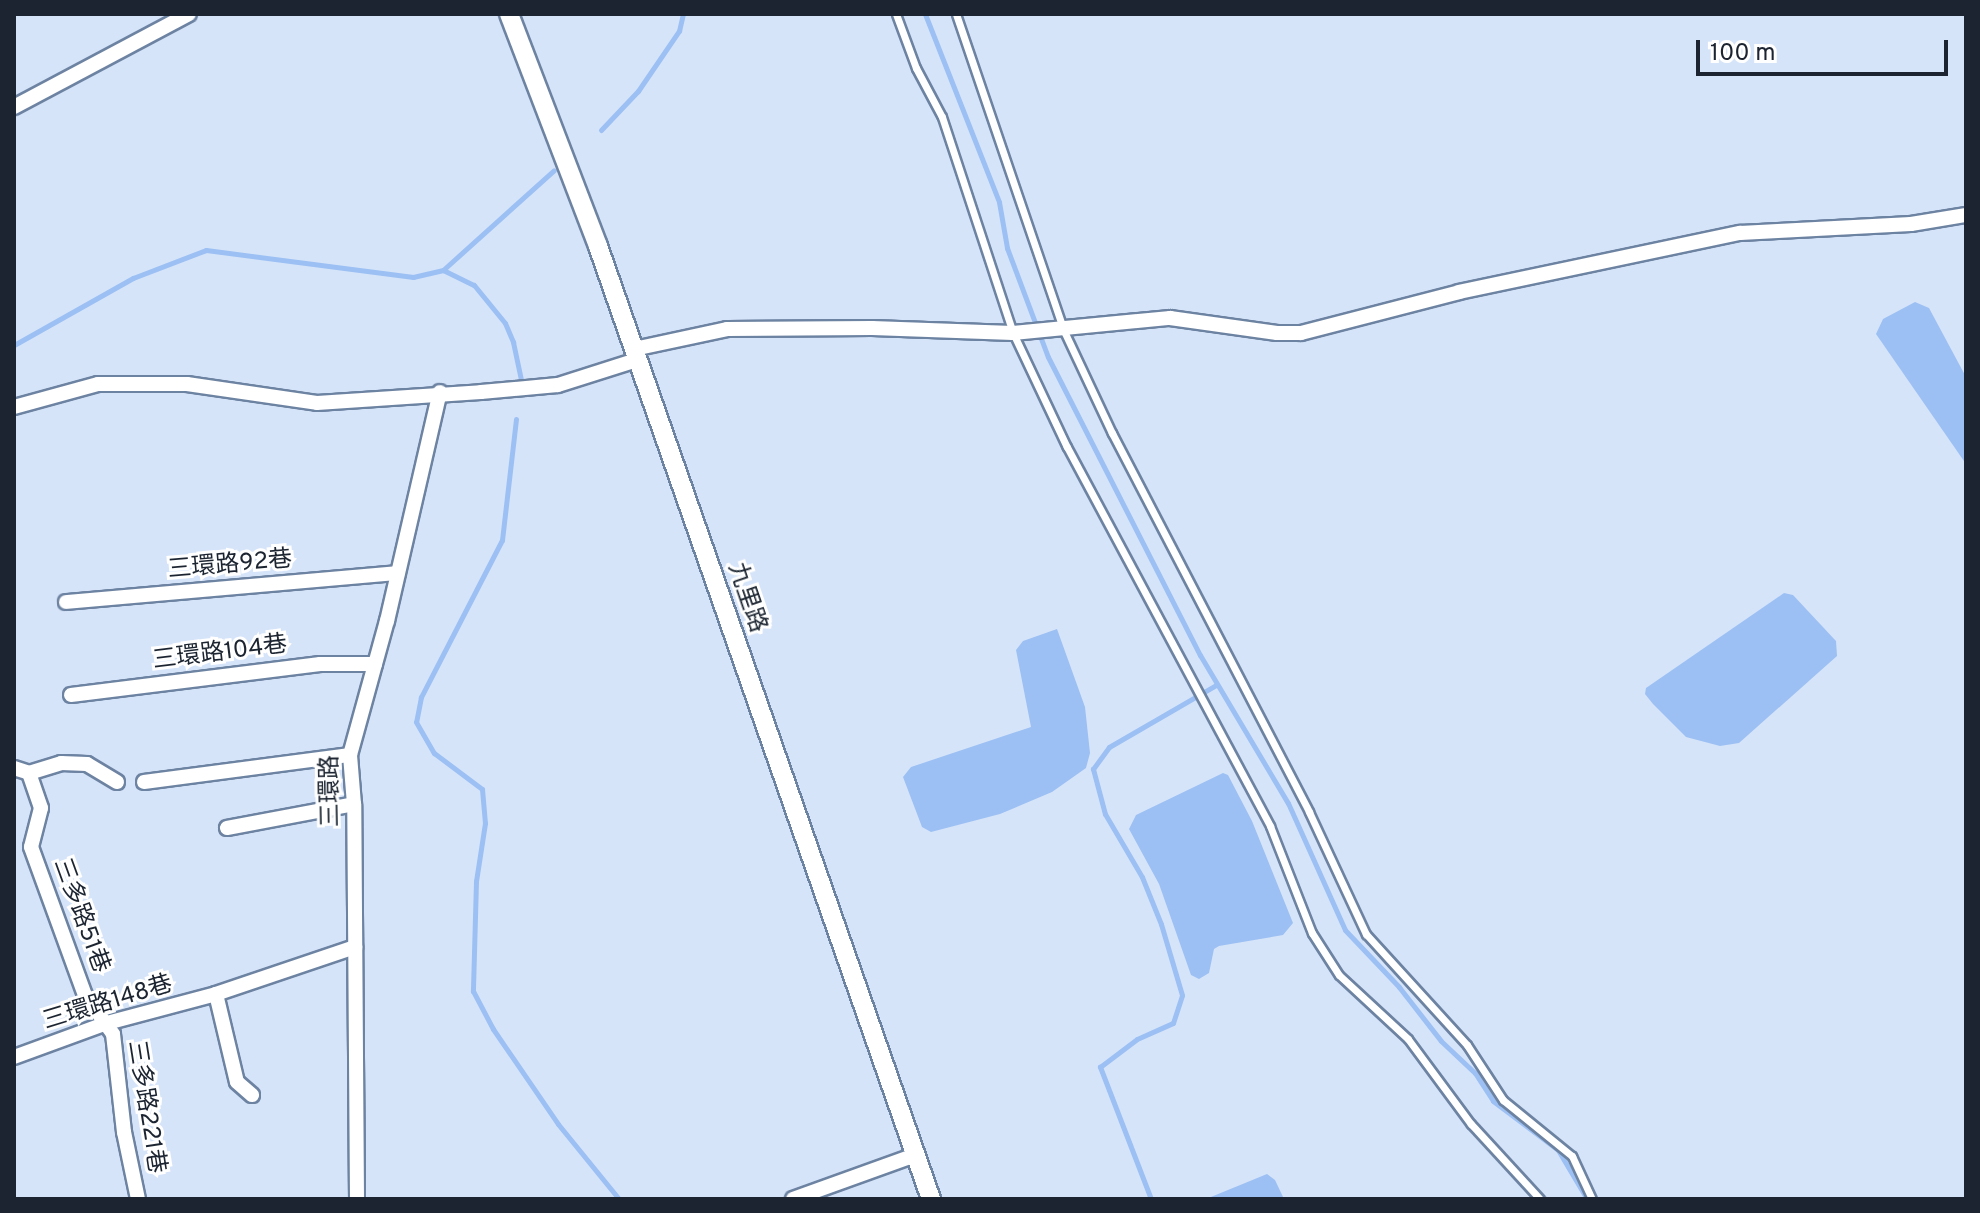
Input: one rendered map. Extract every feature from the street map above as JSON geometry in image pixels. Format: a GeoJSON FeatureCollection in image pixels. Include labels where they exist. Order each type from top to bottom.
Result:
{"type":"FeatureCollection","features":[{"type":"Feature","properties":{"kind":"street"},"geometry":{"type":"LineString","coordinates":[[14,107],[189,14]]}},
{"type":"Feature","properties":{"kind":"street","name":"九里路"},"geometry":{"type":"LineString","coordinates":[[509,14],[636,354],[931,1199]]}},
{"type":"Feature","properties":{"kind":"street"},"geometry":{"type":"LineString","coordinates":[[14,407],[98,384],[187,384],[317,403],[558,385],[636,354],[727,329],[846,327],[1013,333],[1170,318],[1277,333],[1301,333],[1459,292],[1740,233],[1911,224],[1966,215]]}},
{"type":"Feature","properties":{"kind":"street","name":"三環路"},"geometry":{"type":"LineString","coordinates":[[357,1199],[354,804],[350,755],[398,573],[440,392]]}},
{"type":"Feature","properties":{"kind":"street","name":"三環路92巷"},"geometry":{"type":"LineString","coordinates":[[66,602],[398,573]]}},
{"type":"Feature","properties":{"kind":"street","name":"三環路104巷"},"geometry":{"type":"LineString","coordinates":[[71,695],[320,664],[375,664]]}},
{"type":"Feature","properties":{"kind":"street"},"geometry":{"type":"LineString","coordinates":[[144,782],[350,755]]}},
{"type":"Feature","properties":{"kind":"street"},"geometry":{"type":"LineString","coordinates":[[14,768],[29,773],[61,763],[87,764],[117,782]]}},
{"type":"Feature","properties":{"kind":"street","name":"三多路51巷"},"geometry":{"type":"LineString","coordinates":[[29,773],[41,808],[31,847],[85,995],[107,1023]]}},
{"type":"Feature","properties":{"kind":"street"},"geometry":{"type":"LineString","coordinates":[[227,828],[354,804]]}},
{"type":"Feature","properties":{"kind":"street","name":"三環路148巷"},"geometry":{"type":"LineString","coordinates":[[14,1057],[107,1023],[216,994],[355,947]]}},
{"type":"Feature","properties":{"kind":"street"},"geometry":{"type":"LineString","coordinates":[[216,994],[237,1082],[252,1095]]}},
{"type":"Feature","properties":{"kind":"street","name":"三多路221巷"},"geometry":{"type":"LineString","coordinates":[[107,1023],[113,1034],[124,1132],[138,1199]]}},
{"type":"Feature","properties":{"kind":"street"},"geometry":{"type":"LineString","coordinates":[[793,1199],[915,1155]]}},
{"type":"Feature","properties":{"kind":"lane"},"geometry":{"type":"LineString","coordinates":[[896,14],[916,68],[942,117],[1013,333],[1067,447],[1270,826],[1312,933],[1339,975],[1408,1039],[1471,1124],[1540,1199]]}},
{"type":"Feature","properties":{"kind":"lane"},"geometry":{"type":"LineString","coordinates":[[956,14],[1063,329],[1112,433],[1309,812],[1366,934],[1467,1045],[1503,1100],[1572,1156],[1592,1199]]}},
{"type":"Feature","properties":{"kind":"water"},"geometry":{"type":"Polygon","coordinates":[[[1915,302],[1929,308],[1966,377],[1966,464],[1876,334],[1883,319],[1915,302]]]}},
{"type":"Feature","properties":{"kind":"water"},"geometry":{"type":"Polygon","coordinates":[[[1784,593],[1793,595],[1836,641],[1837,656],[1739,743],[1720,746],[1686,737],[1653,704],[1645,694],[1646,688],[1784,593]]]}},
{"type":"Feature","properties":{"kind":"water"},"geometry":{"type":"Polygon","coordinates":[[[1057,629],[1085,707],[1090,753],[1086,768],[1052,792],[1000,814],[931,832],[922,827],[903,777],[911,767],[1031,727],[1016,650],[1023,641],[1057,629]]]}},
{"type":"Feature","properties":{"kind":"water"},"geometry":{"type":"Polygon","coordinates":[[[1223,773],[1228,775],[1252,821],[1293,923],[1283,935],[1219,946],[1214,949],[1209,973],[1199,979],[1191,975],[1159,884],[1129,829],[1136,815],[1223,773]]]}},
{"type":"Feature","properties":{"kind":"water"},"geometry":{"type":"Polygon","coordinates":[[[1267,1174],[1275,1180],[1284,1199],[1206,1199],[1267,1174]]]}},
{"type":"Feature","properties":{"kind":"waterway"},"geometry":{"type":"LineString","coordinates":[[601,130],[638,91],[679,31],[683,14]]}},
{"type":"Feature","properties":{"kind":"waterway"},"geometry":{"type":"LineString","coordinates":[[925,14],[999,202],[1007,248],[1048,357],[1200,655],[1288,803],[1345,930],[1399,987],[1441,1041],[1475,1073],[1493,1101],[1558,1150],[1587,1199]]}},
{"type":"Feature","properties":{"kind":"waterway"},"geometry":{"type":"LineString","coordinates":[[14,345],[133,278],[206,250],[413,277],[443,270],[554,170]]}},
{"type":"Feature","properties":{"kind":"waterway"},"geometry":{"type":"LineString","coordinates":[[443,270],[474,285],[505,323],[513,342],[521,380]]}},
{"type":"Feature","properties":{"kind":"waterway"},"geometry":{"type":"LineString","coordinates":[[516,419],[502,540],[421,697],[416,722],[434,753],[482,789],[485,823],[476,881],[473,991],[493,1029],[558,1124],[619,1199]]}},
{"type":"Feature","properties":{"kind":"waterway"},"geometry":{"type":"LineString","coordinates":[[1151,1199],[1100,1067],[1137,1039],[1173,1023],[1182,995],[1161,924],[1142,877],[1105,814],[1093,769],[1109,747],[1216,685]]}}]}
